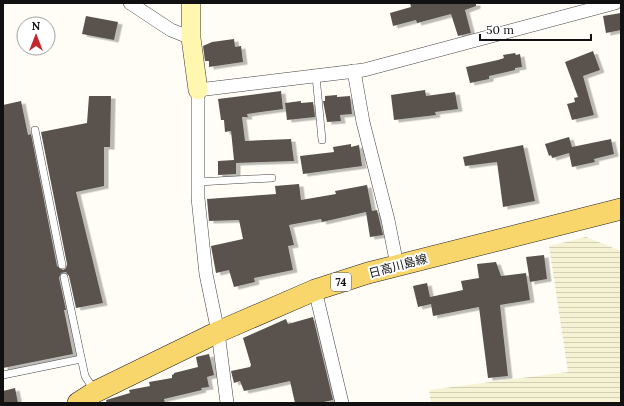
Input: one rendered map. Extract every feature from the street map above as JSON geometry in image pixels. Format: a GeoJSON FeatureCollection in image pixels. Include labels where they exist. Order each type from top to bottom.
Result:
{"type":"FeatureCollection","features":[{"type":"Feature","properties":{"kind":"main road","name":"日高川島線"},"geometry":{"type":"LineString","coordinates":[[91,399],[218,332],[315,290],[398,266],[621,210]]}},
{"type":"Feature","properties":{"kind":"street"},"geometry":{"type":"LineString","coordinates":[[130,3],[171,30],[190,38]]}},
{"type":"Feature","properties":{"kind":"street"},"geometry":{"type":"LineString","coordinates":[[191,3],[190,38],[198,90],[198,182],[206,274],[218,332],[227,403]]}},
{"type":"Feature","properties":{"kind":"street"},"geometry":{"type":"LineString","coordinates":[[198,90],[354,72],[585,6],[616,3]]}},
{"type":"Feature","properties":{"kind":"street"},"geometry":{"type":"LineString","coordinates":[[354,72],[362,122],[388,220],[398,266]]}},
{"type":"Feature","properties":{"kind":"street"},"geometry":{"type":"LineString","coordinates":[[315,290],[342,403]]}},
{"type":"Feature","properties":{"kind":"lane"},"geometry":{"type":"LineString","coordinates":[[316,76],[322,140]]}},
{"type":"Feature","properties":{"kind":"lane"},"geometry":{"type":"LineString","coordinates":[[36,130],[62,265]]}},
{"type":"Feature","properties":{"kind":"lane"},"geometry":{"type":"LineString","coordinates":[[198,182],[272,178]]}},
{"type":"Feature","properties":{"kind":"lane"},"geometry":{"type":"LineString","coordinates":[[64,277],[84,376],[91,399]]}},
{"type":"Feature","properties":{"kind":"lane"},"geometry":{"type":"LineString","coordinates":[[3,376],[81,358]]}},
{"type":"Feature","properties":{"kind":"shaded area"},"geometry":{"type":"Polygon","coordinates":[[[586,237],[621,251],[621,403],[431,403],[429,390],[568,372],[549,246],[586,237]]]}},
{"type":"Feature","properties":{"kind":"building"},"geometry":{"type":"Polygon","coordinates":[[[410,3],[476,3],[476,6],[465,10],[471,33],[458,36],[451,14],[417,23],[416,20],[393,26],[390,13],[411,7],[410,3]]]}},
{"type":"Feature","properties":{"kind":"building"},"geometry":{"type":"Polygon","coordinates":[[[621,13],[621,30],[606,33],[603,16],[621,13]]]}},
{"type":"Feature","properties":{"kind":"building"},"geometry":{"type":"Polygon","coordinates":[[[86,16],[118,22],[114,40],[82,34],[86,16]]]}},
{"type":"Feature","properties":{"kind":"building"},"geometry":{"type":"Polygon","coordinates":[[[234,39],[235,47],[241,46],[243,62],[209,67],[209,61],[205,61],[203,46],[212,42],[234,39]]]}},
{"type":"Feature","properties":{"kind":"building"},"geometry":{"type":"Polygon","coordinates":[[[593,51],[600,70],[583,76],[594,115],[572,120],[567,104],[575,102],[574,98],[578,97],[565,62],[593,51]]]}},
{"type":"Feature","properties":{"kind":"building"},"geometry":{"type":"Polygon","coordinates":[[[515,53],[516,55],[520,54],[522,67],[489,76],[489,79],[470,83],[466,67],[498,60],[504,58],[503,55],[515,53]]]}},
{"type":"Feature","properties":{"kind":"building"},"geometry":{"type":"Polygon","coordinates":[[[425,90],[426,96],[455,92],[458,109],[435,112],[436,115],[394,120],[391,95],[425,90]]]}},
{"type":"Feature","properties":{"kind":"building"},"geometry":{"type":"Polygon","coordinates":[[[281,91],[283,109],[247,114],[248,117],[242,117],[245,141],[291,139],[294,161],[236,163],[236,174],[218,175],[218,161],[234,160],[231,131],[225,132],[224,120],[221,120],[218,99],[281,91]]]}},
{"type":"Feature","properties":{"kind":"building"},"geometry":{"type":"Polygon","coordinates":[[[337,95],[337,97],[350,96],[352,114],[340,115],[341,121],[327,122],[323,101],[325,101],[325,96],[337,95]]]}},
{"type":"Feature","properties":{"kind":"building"},"geometry":{"type":"Polygon","coordinates":[[[89,96],[111,96],[110,147],[104,147],[104,186],[76,192],[103,303],[76,308],[69,276],[66,272],[61,273],[59,278],[73,354],[3,368],[3,105],[21,101],[28,135],[31,134],[57,266],[63,270],[66,268],[67,264],[41,132],[87,123],[89,96]]]}},
{"type":"Feature","properties":{"kind":"building"},"geometry":{"type":"Polygon","coordinates":[[[301,101],[301,103],[313,102],[315,117],[287,120],[285,103],[301,101]]]}},
{"type":"Feature","properties":{"kind":"building"},"geometry":{"type":"Polygon","coordinates":[[[569,137],[572,147],[611,139],[614,154],[594,159],[595,162],[572,167],[569,153],[552,158],[551,155],[549,156],[545,144],[569,137]]]}},
{"type":"Feature","properties":{"kind":"building"},"geometry":{"type":"Polygon","coordinates":[[[351,144],[351,147],[359,145],[362,166],[303,174],[300,156],[334,152],[333,147],[351,144]]]}},
{"type":"Feature","properties":{"kind":"building"},"geometry":{"type":"Polygon","coordinates":[[[523,145],[535,201],[503,207],[497,162],[465,166],[463,157],[523,145]]]}},
{"type":"Feature","properties":{"kind":"building"},"geometry":{"type":"Polygon","coordinates":[[[299,184],[301,200],[336,194],[335,191],[367,185],[372,211],[377,210],[383,235],[370,237],[366,212],[322,222],[321,219],[289,225],[294,245],[288,246],[293,270],[254,278],[255,282],[234,287],[229,270],[216,273],[211,246],[243,239],[239,220],[209,221],[207,199],[276,194],[275,186],[299,184]]]}},
{"type":"Feature","properties":{"kind":"building"},"geometry":{"type":"Polygon","coordinates":[[[544,255],[547,279],[530,282],[526,257],[544,255]]]}},
{"type":"Feature","properties":{"kind":"building"},"geometry":{"type":"Polygon","coordinates":[[[496,262],[501,276],[526,273],[530,300],[500,305],[508,376],[488,378],[479,307],[433,316],[431,304],[418,307],[413,286],[427,283],[430,297],[463,290],[461,281],[479,278],[477,264],[496,262]]]}},
{"type":"Feature","properties":{"kind":"building"},"geometry":{"type":"Polygon","coordinates":[[[313,317],[333,400],[319,403],[295,403],[290,381],[244,391],[240,381],[234,383],[231,371],[250,367],[251,365],[243,338],[286,319],[288,324],[313,317]]]}},
{"type":"Feature","properties":{"kind":"building"},"geometry":{"type":"Polygon","coordinates":[[[209,354],[214,375],[207,377],[209,387],[164,399],[165,403],[107,403],[106,400],[130,393],[129,390],[150,386],[149,382],[172,378],[174,373],[198,367],[196,357],[209,354]]]}},
{"type":"Feature","properties":{"kind":"building"},"geometry":{"type":"Polygon","coordinates":[[[15,388],[18,403],[3,403],[3,391],[15,388]]]}}]}
